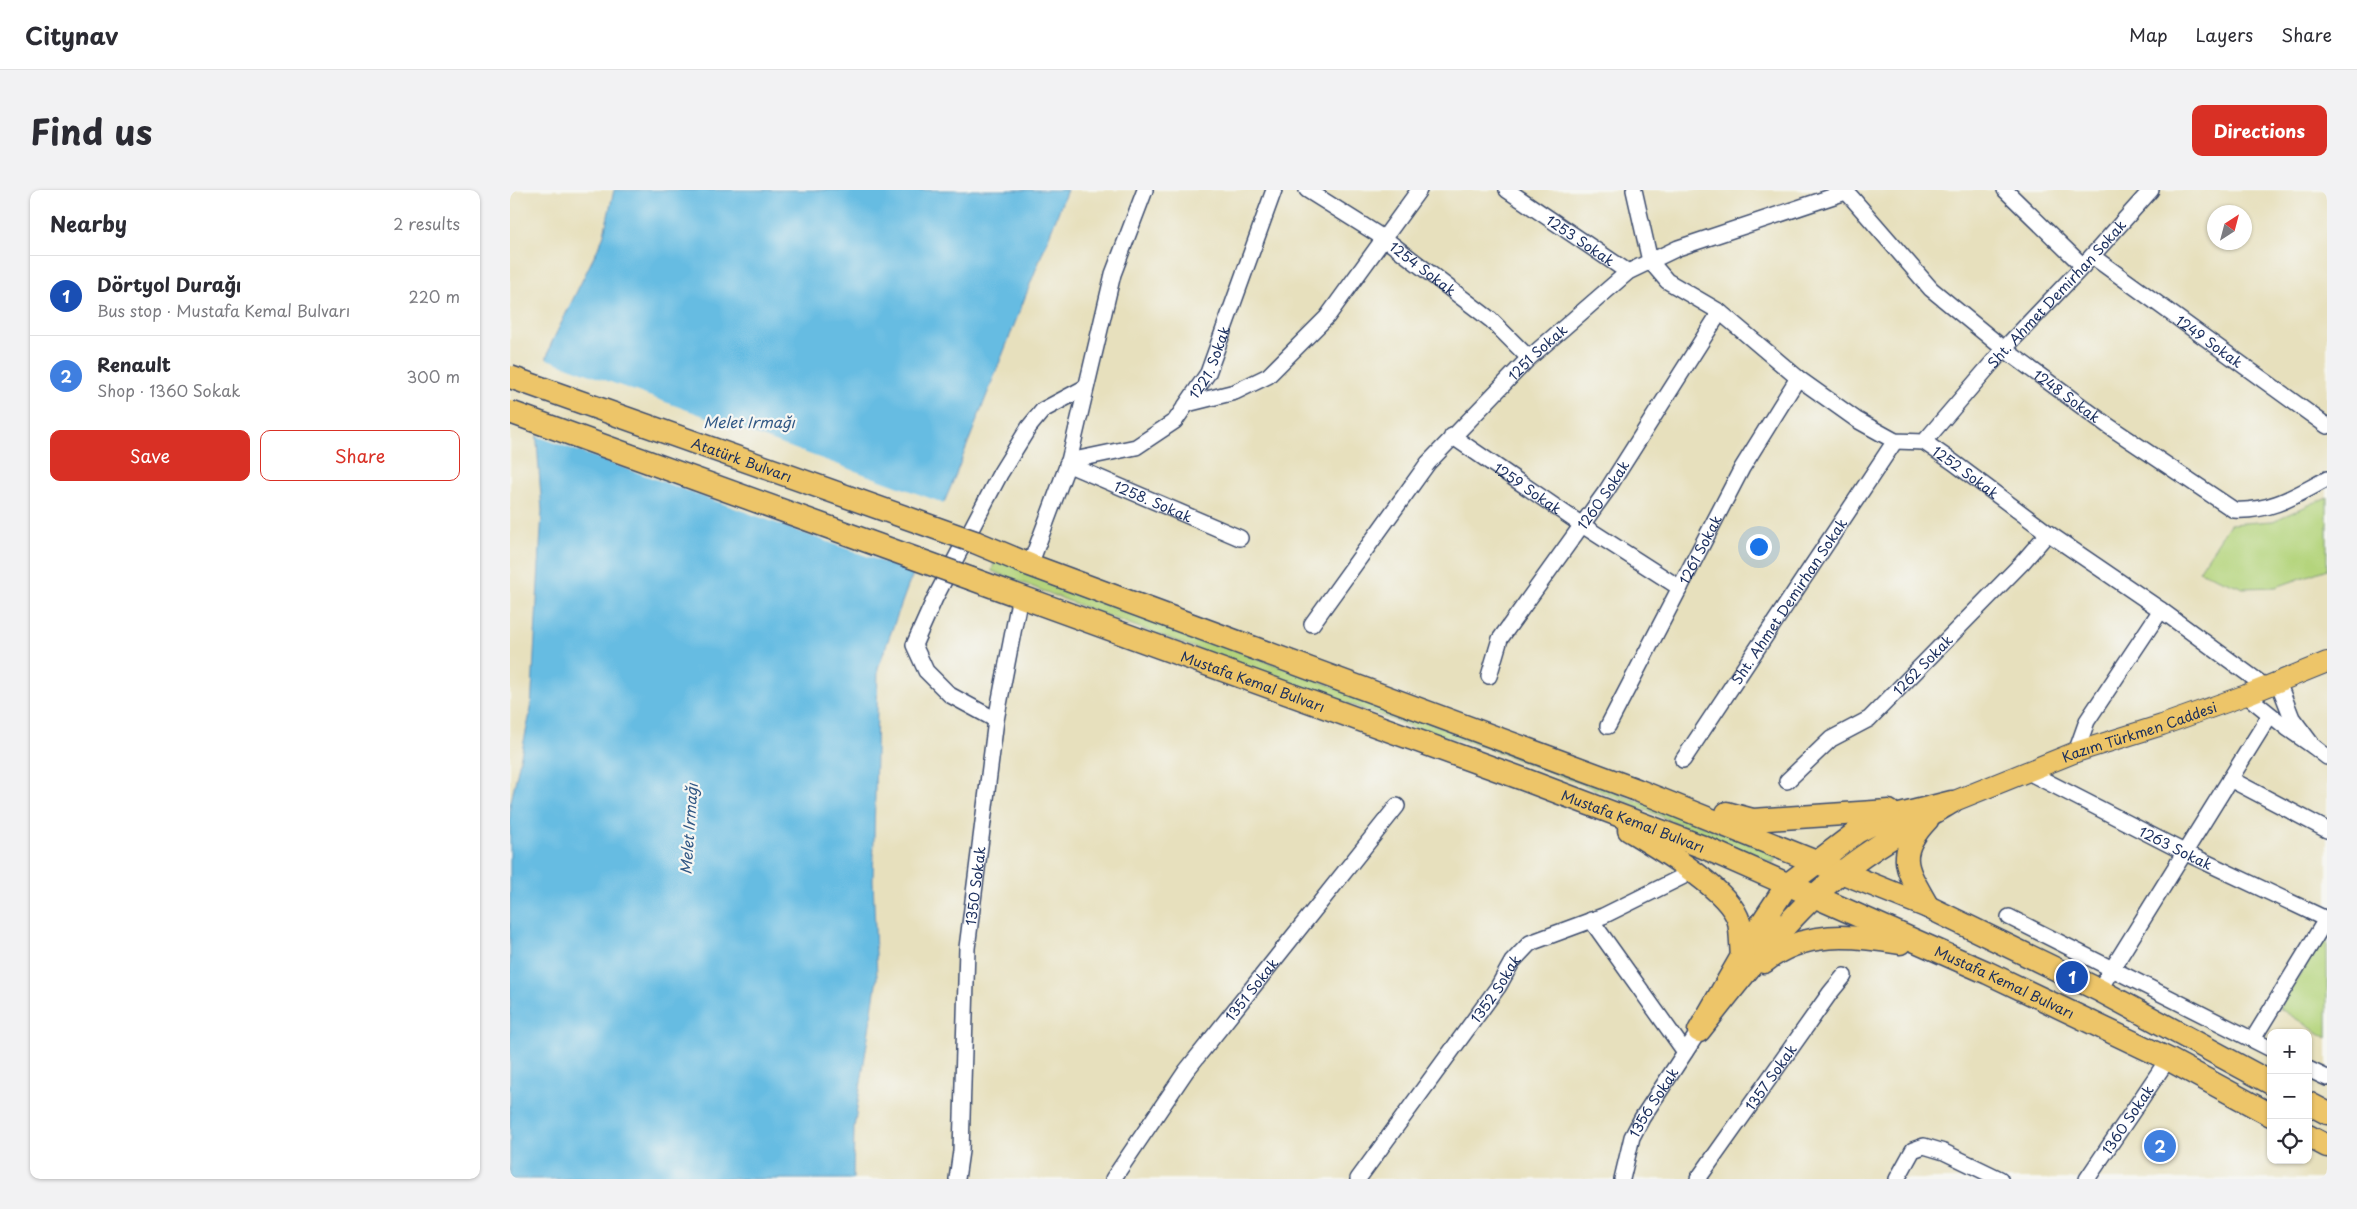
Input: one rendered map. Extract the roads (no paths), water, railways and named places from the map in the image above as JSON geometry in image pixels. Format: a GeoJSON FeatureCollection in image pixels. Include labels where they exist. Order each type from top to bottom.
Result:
{"type":"FeatureCollection","features":[{"type":"Feature","properties":{"kind":"highway","name":"Atatürk Bulvarı"},"geometry":{"type":"LineString","coordinates":[[510,377],[975,542],[1030,565]]}},
{"type":"Feature","properties":{"kind":"highway","name":"Mustafa Kemal Bulvarı"},"geometry":{"type":"LineString","coordinates":[[510,412],[1020,596],[1703,847],[1933,949],[2168,1059],[2267,1113]]}},
{"type":"Feature","properties":{"kind":"highway"},"geometry":{"type":"LineString","coordinates":[[1030,565],[1637,790],[1928,907],[2099,990],[2267,1081]]}},
{"type":"Feature","properties":{"kind":"highway"},"geometry":{"type":"LineString","coordinates":[[1637,790],[1753,820],[1889,811],[1952,802]]}},
{"type":"Feature","properties":{"kind":"highway"},"geometry":{"type":"LineString","coordinates":[[1699,1031],[1787,884],[1857,832],[1880,820],[1952,802]]}},
{"type":"Feature","properties":{"kind":"highway"},"geometry":{"type":"LineString","coordinates":[[1699,1031],[1752,964],[1815,896],[1842,872],[1885,840],[1952,802]]}},
{"type":"Feature","properties":{"kind":"highway"},"geometry":{"type":"LineString","coordinates":[[1928,907],[1906,868],[1907,848],[1918,830],[1933,814],[1952,802]]}},
{"type":"Feature","properties":{"kind":"highway"},"geometry":{"type":"LineString","coordinates":[[1586,803],[1664,851],[1731,905],[1739,922],[1742,957]]}},
{"type":"Feature","properties":{"kind":"highway"},"geometry":{"type":"LineString","coordinates":[[1732,989],[1775,953],[1810,939],[1851,936],[1933,949]]}},
{"type":"Feature","properties":{"kind":"highway"},"geometry":{"type":"LineString","coordinates":[[2312,1105],[2327,1113]]}},
{"type":"Feature","properties":{"kind":"highway"},"geometry":{"type":"LineString","coordinates":[[2312,1138],[2327,1146]]}},
{"type":"Feature","properties":{"kind":"main road","name":"Kazım Türkmen Caddesi"},"geometry":{"type":"LineString","coordinates":[[1952,802],[2076,752],[2162,725],[2246,695],[2327,662]]}},
{"type":"Feature","properties":{"kind":"street"},"geometry":{"type":"LineString","coordinates":[[1030,565],[1068,462],[1113,274],[1145,190]]}},
{"type":"Feature","properties":{"kind":"street","name":"1221. Sokak"},"geometry":{"type":"LineString","coordinates":[[1068,462],[1136,447],[1175,421],[1208,373],[1274,190]]}},
{"type":"Feature","properties":{"kind":"street","name":"1254 Sokak"},"geometry":{"type":"LineString","coordinates":[[1307,190],[1385,239],[1491,320],[1529,358]]}},
{"type":"Feature","properties":{"kind":"street"},"geometry":{"type":"LineString","coordinates":[[1187,404],[1235,392],[1268,376],[1327,316],[1419,190]]}},
{"type":"Feature","properties":{"kind":"street","name":"1253 Sokak"},"geometry":{"type":"LineString","coordinates":[[1508,190],[1628,272]]}},
{"type":"Feature","properties":{"kind":"street"},"geometry":{"type":"LineString","coordinates":[[1634,190],[1650,262]]}},
{"type":"Feature","properties":{"kind":"street","name":"1249 Sokak"},"geometry":{"type":"LineString","coordinates":[[2005,190],[2088,261],[2327,426]]}},
{"type":"Feature","properties":{"kind":"street","name":"Sht. Ahmet Demirhan Sokak"},"geometry":{"type":"LineString","coordinates":[[1924,442],[2004,349],[2088,261],[2151,190]]}},
{"type":"Feature","properties":{"kind":"street","name":"1251 Sokak"},"geometry":{"type":"LineString","coordinates":[[1312,624],[1428,463],[1452,436],[1529,358],[1628,272],[1678,248],[1845,191]]}},
{"type":"Feature","properties":{"kind":"street","name":"1248 Sokak"},"geometry":{"type":"LineString","coordinates":[[1845,191],[1931,289],[2004,349],[2107,425],[2234,510],[2248,511],[2280,505],[2327,479]]}},
{"type":"Feature","properties":{"kind":"street","name":"1252 Sokak"},"geometry":{"type":"LineString","coordinates":[[1650,262],[1667,280],[1720,312],[1798,378],[1857,420],[1895,441],[1924,442],[2048,533],[2272,684]]}},
{"type":"Feature","properties":{"kind":"street","name":"1260 Sokak"},"geometry":{"type":"LineString","coordinates":[[1489,676],[1500,638],[1607,490],[1720,312]]}},
{"type":"Feature","properties":{"kind":"street","name":"1261 Sokak"},"geometry":{"type":"LineString","coordinates":[[1608,726],[1742,468],[1798,378]]}},
{"type":"Feature","properties":{"kind":"street"},"geometry":{"type":"LineString","coordinates":[[996,720],[950,694],[926,671],[914,645],[935,598],[1000,474],[1029,427],[1043,410],[1086,387]]}},
{"type":"Feature","properties":{"kind":"street","name":"1259 Sokak"},"geometry":{"type":"LineString","coordinates":[[1452,436],[1582,525],[1680,588]]}},
{"type":"Feature","properties":{"kind":"street","name":"Sht. Ahmet Demirhan Sokak"},"geometry":{"type":"LineString","coordinates":[[1684,760],[1895,441]]}},
{"type":"Feature","properties":{"kind":"street","name":"1258. Sokak"},"geometry":{"type":"LineString","coordinates":[[1068,462],[1240,538]]}},
{"type":"Feature","properties":{"kind":"street","name":"1262 Sokak"},"geometry":{"type":"LineString","coordinates":[[1787,781],[1831,739],[1869,719],[2022,564],[2048,533]]}},
{"type":"Feature","properties":{"kind":"street","name":"1350 Sokak"},"geometry":{"type":"LineString","coordinates":[[957,1179],[960,1151],[966,948],[996,720],[1020,596]]}},
{"type":"Feature","properties":{"kind":"street"},"geometry":{"type":"LineString","coordinates":[[2076,752],[2087,721],[2161,610]]}},
{"type":"Feature","properties":{"kind":"street"},"geometry":{"type":"LineString","coordinates":[[2272,684],[2292,718],[2313,746]]}},
{"type":"Feature","properties":{"kind":"street"},"geometry":{"type":"LineString","coordinates":[[2246,695],[2327,757]]}},
{"type":"Feature","properties":{"kind":"street"},"geometry":{"type":"LineString","coordinates":[[2099,990],[2270,715]]}},
{"type":"Feature","properties":{"kind":"street","name":"1263 Sokak"},"geometry":{"type":"LineString","coordinates":[[2028,772],[2184,852],[2327,919]]}},
{"type":"Feature","properties":{"kind":"street"},"geometry":{"type":"LineString","coordinates":[[2230,779],[2327,830]]}},
{"type":"Feature","properties":{"kind":"street","name":"1351 Sokak"},"geometry":{"type":"LineString","coordinates":[[1113,1179],[1186,1071],[1397,806]]}},
{"type":"Feature","properties":{"kind":"street","name":"1352 Sokak"},"geometry":{"type":"LineString","coordinates":[[1358,1179],[1498,987],[1512,962],[1530,943],[1590,920],[1692,872]]}},
{"type":"Feature","properties":{"kind":"street"},"geometry":{"type":"LineString","coordinates":[[2009,917],[2267,1047]]}},
{"type":"Feature","properties":{"kind":"street"},"geometry":{"type":"LineString","coordinates":[[2253,1040],[2327,919]]}},
{"type":"Feature","properties":{"kind":"street"},"geometry":{"type":"LineString","coordinates":[[1590,920],[1685,1052]]}},
{"type":"Feature","properties":{"kind":"street","name":"1357 Sokak"},"geometry":{"type":"LineString","coordinates":[[1698,1179],[1844,976]]}},
{"type":"Feature","properties":{"kind":"street","name":"1356 Sokak"},"geometry":{"type":"LineString","coordinates":[[1622,1179],[1632,1137],[1642,1118],[1699,1031]]}},
{"type":"Feature","properties":{"kind":"street","name":"1360 Sokak"},"geometry":{"type":"LineString","coordinates":[[2087,1179],[2168,1059]]}},
{"type":"Feature","properties":{"kind":"street"},"geometry":{"type":"LineString","coordinates":[[2312,1070],[2327,1078]]}},
{"type":"Feature","properties":{"kind":"street"},"geometry":{"type":"LineString","coordinates":[[1897,1179],[1913,1150],[1924,1146],[1944,1152],[2000,1179]]}},
{"type":"Feature","properties":{"kind":"water","name":"Melet Irmağı"},"geometry":{"type":"Polygon","coordinates":[[[614,190],[1067,190],[952,484],[908,586],[878,668],[873,880],[877,978],[854,1128],[853,1179],[510,1179],[510,806],[531,709],[542,511],[534,400],[551,344],[603,238],[614,190]]]}},
{"type":"Feature","properties":{"kind":"place","name":"Dörtyol Durağı"},"geometry":{"type":"Point","coordinates":[2072,977]}},
{"type":"Feature","properties":{"kind":"place","name":"Renault"},"geometry":{"type":"Point","coordinates":[2160,1146]}}]}
